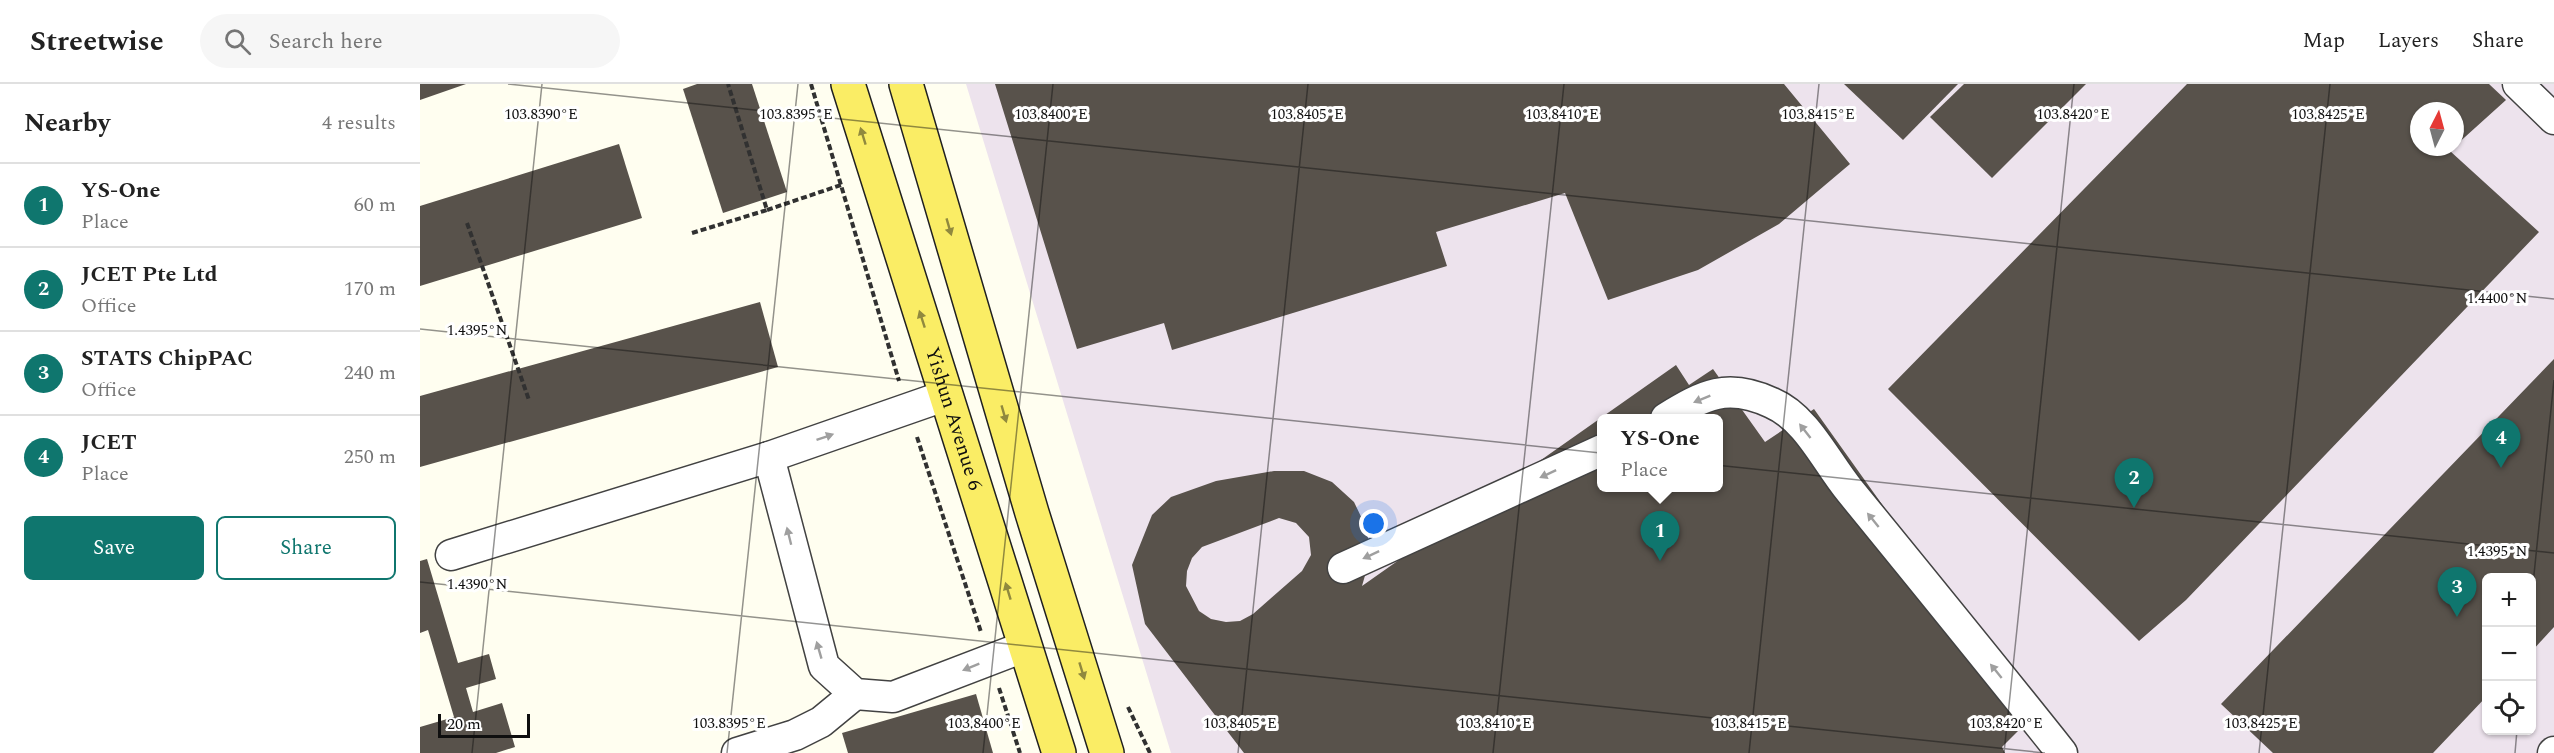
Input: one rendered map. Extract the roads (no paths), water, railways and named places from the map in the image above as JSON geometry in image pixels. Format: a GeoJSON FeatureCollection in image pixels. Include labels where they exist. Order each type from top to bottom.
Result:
{"type":"FeatureCollection","features":[{"type":"Feature","properties":{"kind":"main road","name":"Yishun Avenue 6"},"geometry":{"type":"LineString","coordinates":[[848,84],[1059,753]]}},
{"type":"Feature","properties":{"kind":"main road"},"geometry":{"type":"LineString","coordinates":[[906,84],[1032,513],[1107,753]]}},
{"type":"Feature","properties":{"kind":"lane"},"geometry":{"type":"LineString","coordinates":[[2518,84],[2554,119]]}},
{"type":"Feature","properties":{"kind":"lane"},"geometry":{"type":"LineString","coordinates":[[1673,414],[1702,397],[1722,393],[1759,397],[1788,412],[2062,753]]}},
{"type":"Feature","properties":{"kind":"lane"},"geometry":{"type":"LineString","coordinates":[[451,555],[769,457],[947,395]]}},
{"type":"Feature","properties":{"kind":"lane"},"geometry":{"type":"LineString","coordinates":[[1343,568],[1597,452]]}},
{"type":"Feature","properties":{"kind":"lane"},"geometry":{"type":"LineString","coordinates":[[769,457],[824,666],[855,694],[893,697],[1026,646]]}},
{"type":"Feature","properties":{"kind":"lane"},"geometry":{"type":"LineString","coordinates":[[737,753],[795,735],[821,722],[855,694]]}},
{"type":"Feature","properties":{"kind":"place","name":"JCET"},"geometry":{"type":"Point","coordinates":[2501,468]}},
{"type":"Feature","properties":{"kind":"place","name":"JCET Pte Ltd"},"geometry":{"type":"Point","coordinates":[2134,508]}},
{"type":"Feature","properties":{"kind":"place","name":"YS-One"},"geometry":{"type":"Point","coordinates":[1660,561]}},
{"type":"Feature","properties":{"kind":"place","name":"STATS ChipPAC"},"geometry":{"type":"Point","coordinates":[2457,617]}}]}
